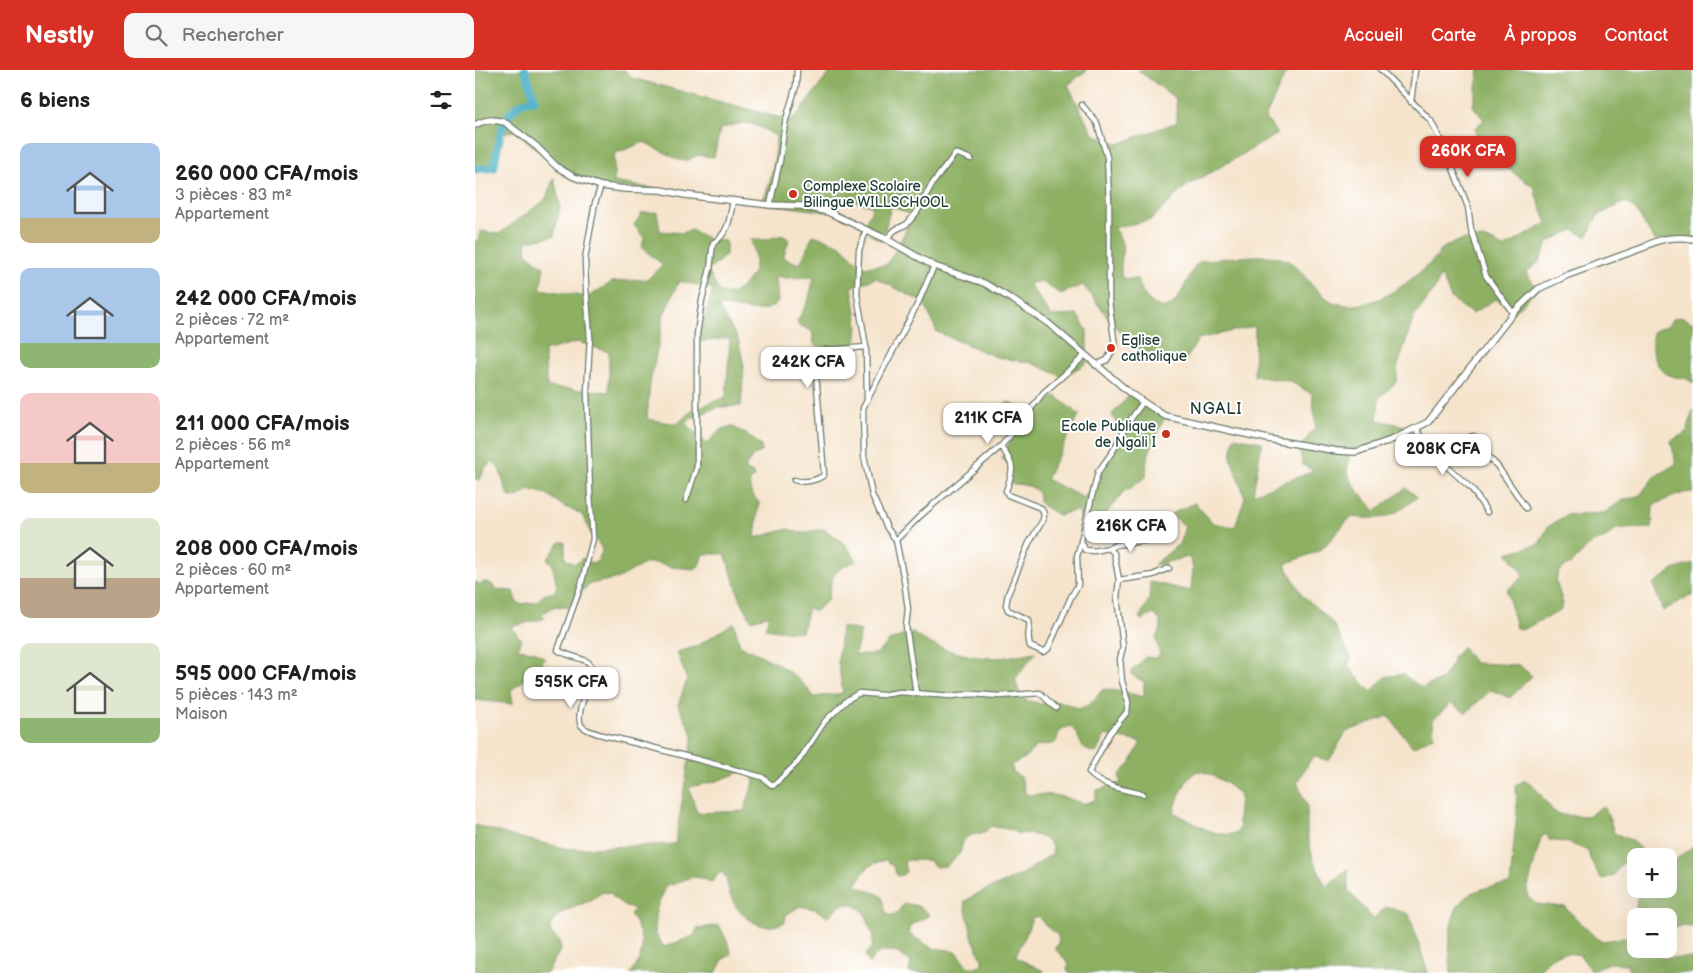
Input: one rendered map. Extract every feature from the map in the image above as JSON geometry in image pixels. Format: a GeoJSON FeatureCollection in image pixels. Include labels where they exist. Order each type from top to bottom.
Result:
{"type":"FeatureCollection","features":[{"type":"Feature","properties":{"kind":"street"},"geometry":{"type":"LineString","coordinates":[[770,205],[780,160],[785,123],[796,86],[797,70]]}},
{"type":"Feature","properties":{"kind":"street"},"geometry":{"type":"LineString","coordinates":[[1381,70],[1431,121],[1469,207],[1471,230],[1485,276],[1513,313]]}},
{"type":"Feature","properties":{"kind":"street"},"geometry":{"type":"LineString","coordinates":[[1411,102],[1415,70]]}},
{"type":"Feature","properties":{"kind":"street"},"geometry":{"type":"LineString","coordinates":[[1082,105],[1097,123],[1107,157],[1109,292],[1115,346],[1107,360],[1095,365]]}},
{"type":"Feature","properties":{"kind":"street"},"geometry":{"type":"LineString","coordinates":[[475,125],[488,119],[505,123],[535,146],[557,167],[575,177],[601,186],[661,190],[685,195],[770,205],[802,206],[829,212],[886,239],[934,266],[983,283],[1013,300],[1048,323],[1131,394],[1165,416],[1268,439],[1337,451],[1356,452],[1394,439],[1428,422],[1513,313],[1538,289],[1568,275],[1645,247],[1654,240],[1685,237],[1693,239]]}},
{"type":"Feature","properties":{"kind":"street"},"geometry":{"type":"LineString","coordinates":[[886,239],[895,230],[907,224],[917,212],[932,184],[955,154],[971,159]]}},
{"type":"Feature","properties":{"kind":"street"},"geometry":{"type":"LineString","coordinates":[[601,186],[595,203],[585,259],[585,288],[591,338],[587,392],[593,539],[581,585],[558,650],[565,655],[587,660],[591,665],[592,671],[583,697],[579,720],[581,726],[586,730],[610,737],[683,755],[762,778],[773,786],[797,762],[825,722],[847,700],[859,693],[882,695],[900,692],[1000,696],[1040,693],[1056,708]]}},
{"type":"Feature","properties":{"kind":"street"},"geometry":{"type":"LineString","coordinates":[[686,500],[697,467],[697,334],[702,300],[710,269],[713,243],[721,239],[728,227],[733,200]]}},
{"type":"Feature","properties":{"kind":"street"},"geometry":{"type":"LineString","coordinates":[[866,230],[859,250],[857,294],[866,347],[867,399]]}},
{"type":"Feature","properties":{"kind":"street"},"geometry":{"type":"LineString","coordinates":[[916,693],[906,626],[908,609],[896,540],[887,528],[872,495],[864,456],[863,408],[918,302],[934,266]]}},
{"type":"Feature","properties":{"kind":"street"},"geometry":{"type":"LineString","coordinates":[[794,480],[801,482],[824,475],[815,361],[818,354],[826,350],[866,347]]}},
{"type":"Feature","properties":{"kind":"street"},"geometry":{"type":"LineString","coordinates":[[896,540],[920,516],[1001,446],[1043,393],[1085,355]]}},
{"type":"Feature","properties":{"kind":"street"},"geometry":{"type":"LineString","coordinates":[[1001,446],[1011,461],[1013,470],[1006,491],[1008,495],[1041,508],[1044,514],[1043,520],[1029,543],[1008,594],[1006,605],[1008,610],[1029,620],[1027,636],[1030,646],[1043,652],[1048,649],[1078,585],[1077,556],[1098,472],[1143,402]]}},
{"type":"Feature","properties":{"kind":"street"},"geometry":{"type":"LineString","coordinates":[[1416,428],[1432,453],[1472,489],[1487,512]]}},
{"type":"Feature","properties":{"kind":"street"},"geometry":{"type":"LineString","coordinates":[[1432,453],[1441,454],[1467,437],[1474,436],[1526,508]]}},
{"type":"Feature","properties":{"kind":"street"},"geometry":{"type":"LineString","coordinates":[[1081,541],[1085,550],[1094,551],[1148,540]]}},
{"type":"Feature","properties":{"kind":"street"},"geometry":{"type":"LineString","coordinates":[[1109,548],[1114,553],[1119,580],[1117,597],[1123,647],[1121,681],[1128,702],[1127,712],[1110,733],[1089,772],[1092,777],[1121,789],[1143,794]]}},
{"type":"Feature","properties":{"kind":"street"},"geometry":{"type":"LineString","coordinates":[[1119,580],[1153,575],[1169,568]]}},
{"type":"Feature","properties":{"kind":"green space"},"geometry":{"type":"Polygon","coordinates":[[[475,70],[625,70],[632,78],[792,121],[832,70],[1087,70],[1068,85],[1093,134],[1118,144],[1177,122],[1176,99],[1138,70],[1287,70],[1265,118],[1278,134],[1185,187],[1151,220],[1113,228],[1121,241],[1122,278],[1137,279],[1147,299],[1158,306],[1165,307],[1171,305],[1176,300],[1195,266],[1201,261],[1244,257],[1277,257],[1294,265],[1313,286],[1330,300],[1339,304],[1353,305],[1367,303],[1393,292],[1438,256],[1439,251],[1450,245],[1463,240],[1483,239],[1503,248],[1547,223],[1535,193],[1535,188],[1500,163],[1485,148],[1474,129],[1484,120],[1473,106],[1479,70],[1693,70],[1693,239],[1654,240],[1635,209],[1625,202],[1597,216],[1587,237],[1573,230],[1548,242],[1540,261],[1526,273],[1538,289],[1513,313],[1504,304],[1495,299],[1472,314],[1451,298],[1441,275],[1433,292],[1414,317],[1397,368],[1397,381],[1379,398],[1377,420],[1416,428],[1356,452],[1340,452],[1350,455],[1347,472],[1353,484],[1375,511],[1406,488],[1417,497],[1400,510],[1387,516],[1380,518],[1351,517],[1321,550],[1285,564],[1302,595],[1332,622],[1351,657],[1348,666],[1371,692],[1385,677],[1403,674],[1422,688],[1442,679],[1453,662],[1453,657],[1463,647],[1474,663],[1519,665],[1532,676],[1510,698],[1491,690],[1466,713],[1451,703],[1433,720],[1434,736],[1413,747],[1388,716],[1346,732],[1329,761],[1313,756],[1297,782],[1307,806],[1307,833],[1313,859],[1326,887],[1348,869],[1348,890],[1373,919],[1386,907],[1409,914],[1428,973],[1069,973],[1067,969],[1069,965],[1055,949],[1059,945],[1058,935],[1047,927],[1038,916],[1032,918],[1016,955],[1017,958],[1044,971],[1043,973],[909,973],[911,961],[889,951],[877,954],[869,964],[865,955],[872,947],[873,933],[865,914],[856,906],[849,904],[840,906],[828,917],[815,909],[800,906],[786,915],[785,922],[774,926],[763,926],[750,920],[737,908],[729,893],[726,878],[722,872],[710,882],[694,877],[671,885],[668,883],[657,907],[655,933],[664,947],[694,936],[697,929],[719,925],[730,947],[731,955],[723,959],[716,973],[630,973],[639,959],[642,944],[638,929],[630,914],[636,909],[626,907],[613,897],[612,893],[603,892],[556,917],[550,926],[550,931],[559,941],[561,949],[547,973],[475,973],[475,825],[568,849],[675,844],[693,735],[678,705],[687,680],[677,652],[695,647],[734,623],[740,645],[790,672],[814,697],[843,693],[838,662],[841,627],[861,631],[855,655],[876,654],[889,641],[912,632],[939,647],[984,658],[1009,657],[1036,652],[1015,679],[1021,699],[1042,704],[1061,702],[1079,709],[1090,704],[1103,689],[1144,697],[1144,682],[1131,674],[1133,669],[1145,657],[1156,658],[1160,655],[1156,639],[1160,628],[1160,620],[1153,614],[1142,620],[1139,618],[1149,600],[1150,582],[1191,591],[1193,567],[1189,557],[1154,565],[1180,543],[1185,526],[1171,514],[1195,503],[1213,523],[1235,527],[1245,497],[1231,458],[1234,437],[1262,442],[1253,494],[1314,471],[1303,465],[1299,449],[1316,426],[1312,394],[1289,381],[1254,376],[1255,326],[1198,339],[1184,363],[1172,356],[1138,351],[1117,329],[1083,285],[1061,294],[1040,281],[1029,284],[1051,316],[1077,315],[1087,330],[1087,363],[1063,377],[1032,363],[996,357],[937,332],[924,303],[876,278],[852,287],[858,326],[855,352],[831,352],[814,344],[812,331],[799,325],[797,321],[808,302],[814,277],[787,278],[776,276],[778,302],[772,307],[750,310],[718,306],[738,339],[744,366],[741,406],[718,407],[684,422],[707,444],[720,430],[731,426],[753,438],[761,446],[762,451],[753,456],[745,467],[753,473],[755,478],[750,479],[750,490],[759,502],[755,538],[788,529],[800,533],[824,529],[845,544],[857,561],[842,567],[835,574],[832,579],[828,600],[814,612],[808,607],[802,632],[765,628],[769,615],[751,620],[740,598],[725,554],[703,554],[699,566],[694,569],[646,563],[619,578],[590,584],[582,591],[578,601],[570,608],[555,606],[542,614],[546,618],[510,627],[521,639],[517,649],[534,651],[545,658],[539,669],[511,690],[513,704],[475,700],[475,581],[480,585],[484,582],[490,583],[496,590],[513,591],[516,601],[520,604],[536,602],[544,595],[554,592],[557,587],[552,562],[547,560],[560,542],[565,542],[565,559],[574,564],[582,558],[591,563],[597,562],[602,552],[582,515],[574,510],[564,507],[547,494],[530,490],[515,498],[510,497],[499,470],[493,461],[485,468],[480,480],[475,479],[475,241],[478,240],[480,231],[499,234],[545,200],[554,178],[560,206],[554,236],[527,241],[526,253],[544,267],[540,289],[588,297],[612,282],[648,279],[663,265],[642,248],[644,238],[634,225],[642,213],[657,212],[660,231],[682,233],[691,230],[709,239],[726,241],[726,255],[708,271],[721,293],[729,294],[740,289],[752,274],[755,258],[751,240],[765,240],[783,235],[789,240],[783,258],[800,264],[813,235],[839,244],[863,267],[886,265],[913,216],[891,206],[882,241],[866,230],[861,231],[873,207],[838,195],[828,212],[767,204],[763,200],[773,169],[776,136],[760,127],[744,123],[720,129],[714,157],[698,155],[685,161],[679,160],[644,142],[614,154],[614,182],[661,190],[601,186],[557,167],[515,131],[507,132],[500,136],[494,168],[475,173],[475,70]],[[679,281],[663,316],[650,383],[647,419],[677,424],[694,409],[726,397],[730,338],[698,342],[713,289],[679,281]],[[578,342],[544,351],[547,387],[609,392],[609,352],[578,342]],[[1069,726],[1059,732],[1056,742],[1036,746],[1025,758],[1009,766],[1012,767],[1013,772],[1021,777],[1026,795],[1055,795],[1083,804],[1095,800],[1097,790],[1121,783],[1119,775],[1130,764],[1141,742],[1105,735],[1096,753],[1089,751],[1082,745],[1074,729],[1069,726]],[[749,769],[714,782],[689,787],[697,813],[744,811],[754,782],[749,769]],[[1197,771],[1188,779],[1174,812],[1196,825],[1213,832],[1221,834],[1237,833],[1240,827],[1238,821],[1240,795],[1232,787],[1208,773],[1197,771]],[[991,826],[985,832],[964,839],[960,853],[946,866],[936,867],[928,860],[907,860],[904,863],[906,872],[897,876],[893,867],[886,860],[867,868],[856,886],[881,896],[885,910],[890,915],[894,916],[904,904],[918,906],[930,915],[912,924],[909,928],[909,934],[932,948],[958,953],[968,967],[978,967],[982,964],[982,959],[973,939],[964,902],[1024,873],[1053,853],[1049,842],[1039,836],[1015,833],[1012,830],[991,826]]]}},
{"type":"Feature","properties":{"kind":"green space"},"geometry":{"type":"Polygon","coordinates":[[[1681,316],[1693,323],[1693,384],[1687,379],[1667,374],[1659,366],[1654,356],[1653,333],[1659,328],[1668,326],[1673,319],[1681,316]]]}},
{"type":"Feature","properties":{"kind":"green space"},"geometry":{"type":"Polygon","coordinates":[[[1131,394],[1165,416],[1147,458],[1146,477],[1130,489],[1124,491],[1105,515],[1090,524],[1082,521],[1078,510],[1058,515],[1039,502],[1039,496],[1035,489],[1012,484],[1009,480],[1010,465],[1001,458],[1005,454],[1014,430],[1010,426],[989,419],[1008,402],[1030,413],[1056,396],[1079,415],[1046,479],[1084,498],[1121,434],[1112,414],[1131,394]]]}},
{"type":"Feature","properties":{"kind":"green space"},"geometry":{"type":"Polygon","coordinates":[[[1693,410],[1693,492],[1683,493],[1653,505],[1652,528],[1616,529],[1606,538],[1592,542],[1571,564],[1564,567],[1558,573],[1556,581],[1563,604],[1560,611],[1524,629],[1516,628],[1507,590],[1523,577],[1521,570],[1507,553],[1539,544],[1548,527],[1566,515],[1604,513],[1621,501],[1640,495],[1654,477],[1676,464],[1671,441],[1687,432],[1693,410]]]}},
{"type":"Feature","properties":{"kind":"green space"},"geometry":{"type":"Polygon","coordinates":[[[1693,563],[1693,596],[1687,597],[1663,611],[1653,585],[1673,570],[1693,563]]]}},
{"type":"Feature","properties":{"kind":"green space"},"geometry":{"type":"Polygon","coordinates":[[[1525,780],[1533,785],[1553,811],[1562,815],[1588,816],[1603,806],[1608,814],[1614,833],[1631,840],[1640,848],[1627,848],[1627,862],[1621,864],[1614,875],[1602,880],[1591,862],[1588,851],[1569,843],[1549,840],[1547,834],[1541,837],[1527,891],[1528,897],[1536,904],[1565,907],[1596,938],[1603,941],[1627,937],[1627,958],[1693,958],[1693,973],[1630,973],[1627,964],[1609,963],[1591,970],[1580,955],[1565,953],[1555,956],[1537,973],[1451,973],[1451,929],[1457,908],[1463,899],[1476,891],[1510,884],[1517,812],[1516,785],[1525,780]]]}},
{"type":"Feature","properties":{"kind":"green space"},"geometry":{"type":"Polygon","coordinates":[[[1693,846],[1693,927],[1678,926],[1677,908],[1636,908],[1637,898],[1677,898],[1677,859],[1693,846]]]}},
{"type":"Feature","properties":{"kind":"waterway"},"geometry":{"type":"LineString","coordinates":[[475,169],[494,168],[501,133],[508,116],[522,103],[535,100],[525,70]]}},
{"type":"Feature","properties":{"kind":"place","name":"Complexe Scolaire Bilingue WILLSCHOOL"},"geometry":{"type":"Point","coordinates":[793,194]}},
{"type":"Feature","properties":{"kind":"place","name":"Eglise catholique"},"geometry":{"type":"Point","coordinates":[1111,348]}},
{"type":"Feature","properties":{"kind":"place","name":"Ecole Publique de Ngali I"},"geometry":{"type":"Point","coordinates":[1166,434]}},
{"type":"Feature","properties":{"kind":"district","name":"NGALI"},"geometry":{"type":"Point","coordinates":[1216,408]}}]}
